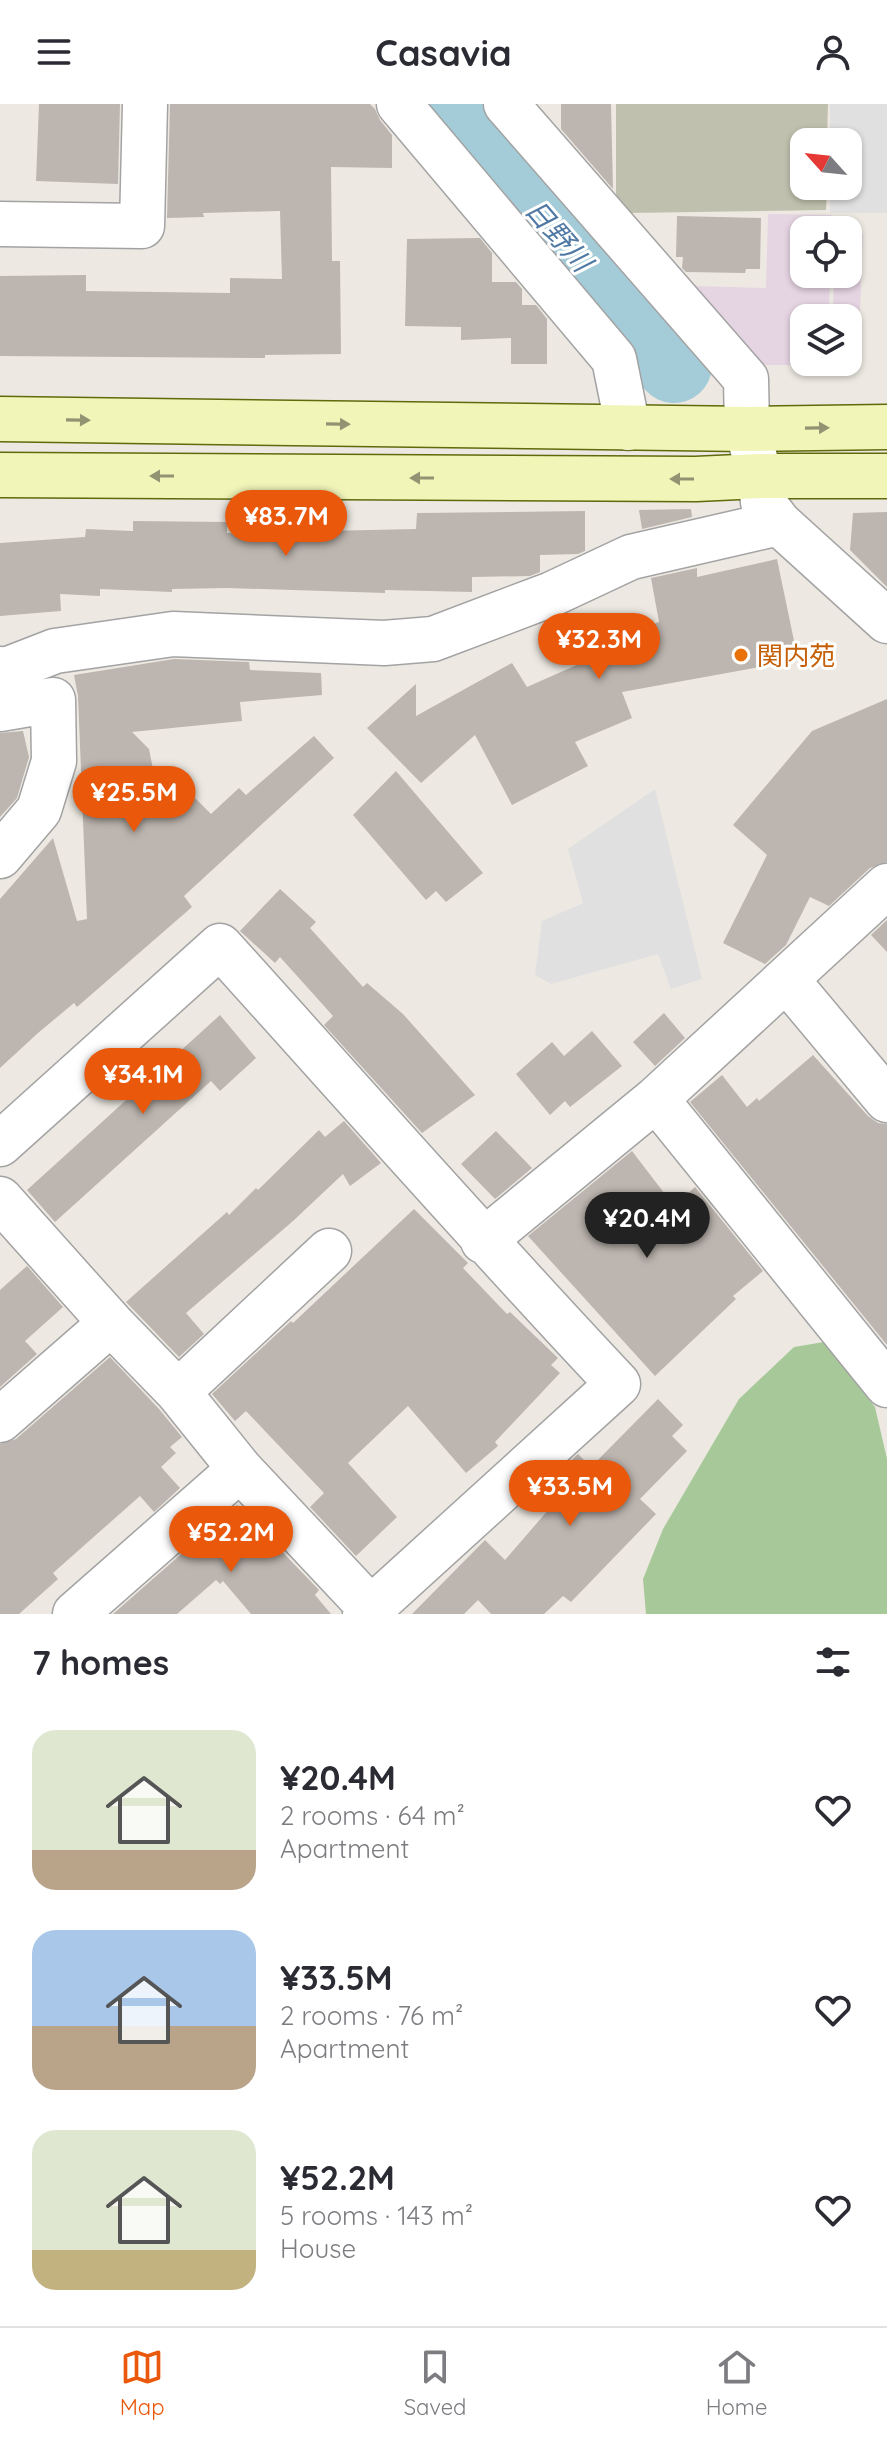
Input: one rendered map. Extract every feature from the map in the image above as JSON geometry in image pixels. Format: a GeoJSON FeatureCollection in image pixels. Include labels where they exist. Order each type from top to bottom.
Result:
{"type":"FeatureCollection","features":[{"type":"Feature","properties":{"kind":"street"},"geometry":{"type":"LineString","coordinates":[[0,224],[142,226],[145,104]]}},
{"type":"Feature","properties":{"kind":"street"},"geometry":{"type":"LineString","coordinates":[[399,104],[614,359],[628,428]]}},
{"type":"Feature","properties":{"kind":"street"},"geometry":{"type":"LineString","coordinates":[[506,104],[746,379],[747,429],[760,476],[763,502],[779,523],[887,621]]}},
{"type":"Feature","properties":{"kind":"street"},"geometry":{"type":"LineString","coordinates":[[0,419],[628,428],[887,427]]}},
{"type":"Feature","properties":{"kind":"street"},"geometry":{"type":"LineString","coordinates":[[0,475],[680,479],[887,476]]}},
{"type":"Feature","properties":{"kind":"street"},"geometry":{"type":"LineString","coordinates":[[1,681],[55,651],[173,634],[384,643],[433,639],[552,594],[631,557],[779,523]]}},
{"type":"Feature","properties":{"kind":"street"},"geometry":{"type":"LineString","coordinates":[[0,856],[39,810],[54,761],[53,700],[1,681]]}},
{"type":"Feature","properties":{"kind":"street"},"geometry":{"type":"LineString","coordinates":[[483,1241],[656,1099],[887,886]]}},
{"type":"Feature","properties":{"kind":"street"},"geometry":{"type":"LineString","coordinates":[[0,1144],[220,946],[483,1241],[618,1384],[370,1612],[240,1469],[178,1392],[111,1323],[0,1199]]}},
{"type":"Feature","properties":{"kind":"street"},"geometry":{"type":"LineString","coordinates":[[786,979],[887,1100]]}},
{"type":"Feature","properties":{"kind":"street"},"geometry":{"type":"LineString","coordinates":[[656,1099],[887,1385]]}},
{"type":"Feature","properties":{"kind":"street"},"geometry":{"type":"LineString","coordinates":[[178,1392],[329,1251]]}},
{"type":"Feature","properties":{"kind":"street"},"geometry":{"type":"LineString","coordinates":[[0,1420],[111,1323]]}},
{"type":"Feature","properties":{"kind":"street"},"geometry":{"type":"LineString","coordinates":[[75,1614],[240,1469]]}},
{"type":"Feature","properties":{"kind":"shaded area"},"geometry":{"type":"Polygon","coordinates":[[[616,104],[828,104],[827,128],[790,128],[790,200],[826,200],[826,210],[629,213],[616,196],[616,104]]]}},
{"type":"Feature","properties":{"kind":"shaded area"},"geometry":{"type":"Polygon","coordinates":[[[830,104],[887,104],[887,213],[830,213],[830,200],[862,200],[862,128],[830,128],[830,104]]]}},
{"type":"Feature","properties":{"kind":"shaded area"},"geometry":{"type":"Polygon","coordinates":[[[768,214],[832,215],[790,216],[790,288],[830,288],[829,304],[790,304],[790,365],[762,365],[694,286],[766,288],[768,214]]]}},
{"type":"Feature","properties":{"kind":"shaded area"},"geometry":{"type":"Polygon","coordinates":[[[834,288],[861,288],[860,304],[833,304],[834,288]]]}},
{"type":"Feature","properties":{"kind":"shaded area"},"geometry":{"type":"Polygon","coordinates":[[[655,789],[702,979],[671,989],[658,954],[551,984],[535,975],[542,921],[583,903],[568,849],[655,789]]]}},
{"type":"Feature","properties":{"kind":"green space"},"geometry":{"type":"Polygon","coordinates":[[[824,1342],[875,1407],[887,1459],[887,1614],[646,1614],[643,1579],[663,1529],[739,1399],[794,1347],[824,1342]]]}},
{"type":"Feature","properties":{"kind":"building"},"geometry":{"type":"Polygon","coordinates":[[[39,104],[120,104],[118,184],[36,181],[39,104]]]}},
{"type":"Feature","properties":{"kind":"building"},"geometry":{"type":"Polygon","coordinates":[[[170,104],[370,104],[375,109],[392,135],[392,168],[331,167],[332,261],[340,261],[341,354],[265,355],[265,358],[0,356],[0,276],[86,275],[86,291],[230,293],[230,278],[282,279],[280,211],[203,213],[204,217],[167,218],[170,104]]]}},
{"type":"Feature","properties":{"kind":"building"},"geometry":{"type":"Polygon","coordinates":[[[561,104],[611,104],[613,189],[561,129],[561,104]]]}},
{"type":"Feature","properties":{"kind":"building"},"geometry":{"type":"Polygon","coordinates":[[[677,216],[761,218],[760,269],[746,269],[745,273],[686,272],[682,268],[683,257],[676,257],[677,216]]]}},
{"type":"Feature","properties":{"kind":"building"},"geometry":{"type":"Polygon","coordinates":[[[480,238],[492,253],[492,282],[516,282],[522,289],[522,305],[536,305],[547,319],[547,364],[511,364],[511,338],[461,340],[461,327],[405,326],[407,239],[480,238]]]}},
{"type":"Feature","properties":{"kind":"building"},"geometry":{"type":"Polygon","coordinates":[[[691,509],[692,517],[642,529],[639,510],[691,509]]]}},
{"type":"Feature","properties":{"kind":"building"},"geometry":{"type":"Polygon","coordinates":[[[585,511],[585,551],[540,555],[540,572],[530,576],[472,577],[472,592],[385,590],[385,593],[227,588],[172,589],[172,592],[100,589],[100,596],[60,594],[61,611],[0,616],[0,543],[85,537],[86,529],[133,531],[133,521],[227,522],[227,533],[416,529],[417,513],[585,511]]]}},
{"type":"Feature","properties":{"kind":"building"},"geometry":{"type":"Polygon","coordinates":[[[887,512],[887,587],[850,550],[853,513],[887,512]]]}},
{"type":"Feature","properties":{"kind":"building"},"geometry":{"type":"Polygon","coordinates":[[[777,559],[798,660],[622,692],[632,718],[575,742],[588,766],[512,805],[475,735],[421,783],[367,728],[416,684],[416,716],[512,663],[527,687],[579,664],[578,655],[659,622],[651,578],[697,568],[697,577],[777,559]]]}},
{"type":"Feature","properties":{"kind":"building"},"geometry":{"type":"Polygon","coordinates":[[[174,659],[249,662],[250,670],[321,673],[322,695],[240,702],[242,721],[132,732],[149,749],[154,774],[182,810],[195,798],[211,814],[239,788],[246,795],[314,736],[334,758],[184,896],[192,907],[77,1007],[74,1003],[0,1068],[0,899],[53,838],[77,921],[87,919],[78,696],[74,675],[174,659]]]}},
{"type":"Feature","properties":{"kind":"building"},"geometry":{"type":"Polygon","coordinates":[[[887,699],[887,862],[870,868],[829,906],[810,897],[786,945],[765,964],[723,943],[767,855],[733,825],[812,731],[887,699]]]}},
{"type":"Feature","properties":{"kind":"building"},"geometry":{"type":"Polygon","coordinates":[[[23,731],[29,757],[17,798],[0,817],[0,733],[23,731]]]}},
{"type":"Feature","properties":{"kind":"building"},"geometry":{"type":"Polygon","coordinates":[[[396,771],[483,873],[446,902],[436,891],[426,900],[353,815],[396,771]]]}},
{"type":"Feature","properties":{"kind":"building"},"geometry":{"type":"Polygon","coordinates":[[[280,889],[316,922],[310,928],[363,987],[367,983],[403,1014],[475,1095],[422,1133],[324,1025],[333,1016],[280,957],[275,963],[240,931],[280,889]]]}},
{"type":"Feature","properties":{"kind":"building"},"geometry":{"type":"Polygon","coordinates":[[[887,920],[887,952],[871,935],[887,920]]]}},
{"type":"Feature","properties":{"kind":"building"},"geometry":{"type":"Polygon","coordinates":[[[664,1013],[685,1038],[655,1066],[633,1042],[664,1013]]]}},
{"type":"Feature","properties":{"kind":"building"},"geometry":{"type":"Polygon","coordinates":[[[220,1015],[256,1058],[220,1091],[211,1081],[55,1222],[27,1190],[220,1015]]]}},
{"type":"Feature","properties":{"kind":"building"},"geometry":{"type":"Polygon","coordinates":[[[592,1031],[622,1066],[570,1107],[565,1101],[550,1115],[516,1074],[552,1042],[564,1056],[592,1031]]]}},
{"type":"Feature","properties":{"kind":"building"},"geometry":{"type":"Polygon","coordinates":[[[813,1055],[868,1116],[878,1123],[887,1124],[887,1345],[690,1102],[722,1075],[747,1107],[757,1098],[759,1101],[813,1055]]]}},
{"type":"Feature","properties":{"kind":"building"},"geometry":{"type":"Polygon","coordinates":[[[344,1121],[381,1163],[350,1186],[343,1174],[186,1313],[204,1334],[179,1357],[126,1302],[227,1212],[229,1215],[256,1188],[258,1190],[319,1130],[325,1137],[344,1121]]]}},
{"type":"Feature","properties":{"kind":"building"},"geometry":{"type":"Polygon","coordinates":[[[496,1131],[532,1168],[495,1199],[461,1164],[496,1131]]]}},
{"type":"Feature","properties":{"kind":"building"},"geometry":{"type":"Polygon","coordinates":[[[632,1151],[674,1206],[695,1187],[763,1271],[733,1296],[736,1299],[655,1376],[528,1236],[632,1151]]]}},
{"type":"Feature","properties":{"kind":"building"},"geometry":{"type":"Polygon","coordinates":[[[414,1209],[468,1263],[463,1268],[507,1314],[510,1312],[558,1358],[551,1365],[560,1373],[495,1442],[498,1446],[466,1473],[408,1406],[348,1463],[397,1517],[356,1556],[310,1507],[324,1493],[246,1411],[235,1421],[212,1394],[414,1209]]]}},
{"type":"Feature","properties":{"kind":"building"},"geometry":{"type":"Polygon","coordinates":[[[27,1266],[63,1307],[25,1341],[37,1354],[0,1387],[0,1290],[27,1266]]]}},
{"type":"Feature","properties":{"kind":"building"},"geometry":{"type":"Polygon","coordinates":[[[110,1357],[182,1437],[170,1447],[176,1453],[161,1467],[180,1488],[154,1512],[140,1496],[53,1573],[58,1579],[19,1614],[0,1614],[0,1444],[16,1439],[110,1357]]]}},
{"type":"Feature","properties":{"kind":"building"},"geometry":{"type":"Polygon","coordinates":[[[658,1399],[683,1425],[672,1436],[687,1451],[640,1499],[656,1514],[571,1602],[563,1596],[544,1614],[491,1614],[478,1600],[464,1614],[412,1614],[485,1540],[505,1560],[562,1494],[549,1481],[578,1454],[591,1467],[658,1399]]]}},
{"type":"Feature","properties":{"kind":"building"},"geometry":{"type":"Polygon","coordinates":[[[237,1505],[319,1590],[315,1595],[331,1614],[251,1614],[223,1581],[220,1584],[216,1580],[177,1614],[113,1614],[237,1505]]]}},
{"type":"Feature","properties":{"kind":"waterway","name":"日野川"},"geometry":{"type":"LineString","coordinates":[[443,104],[674,365]]}},
{"type":"Feature","properties":{"kind":"place","name":"関内苑"},"geometry":{"type":"Point","coordinates":[741,655]}}]}
